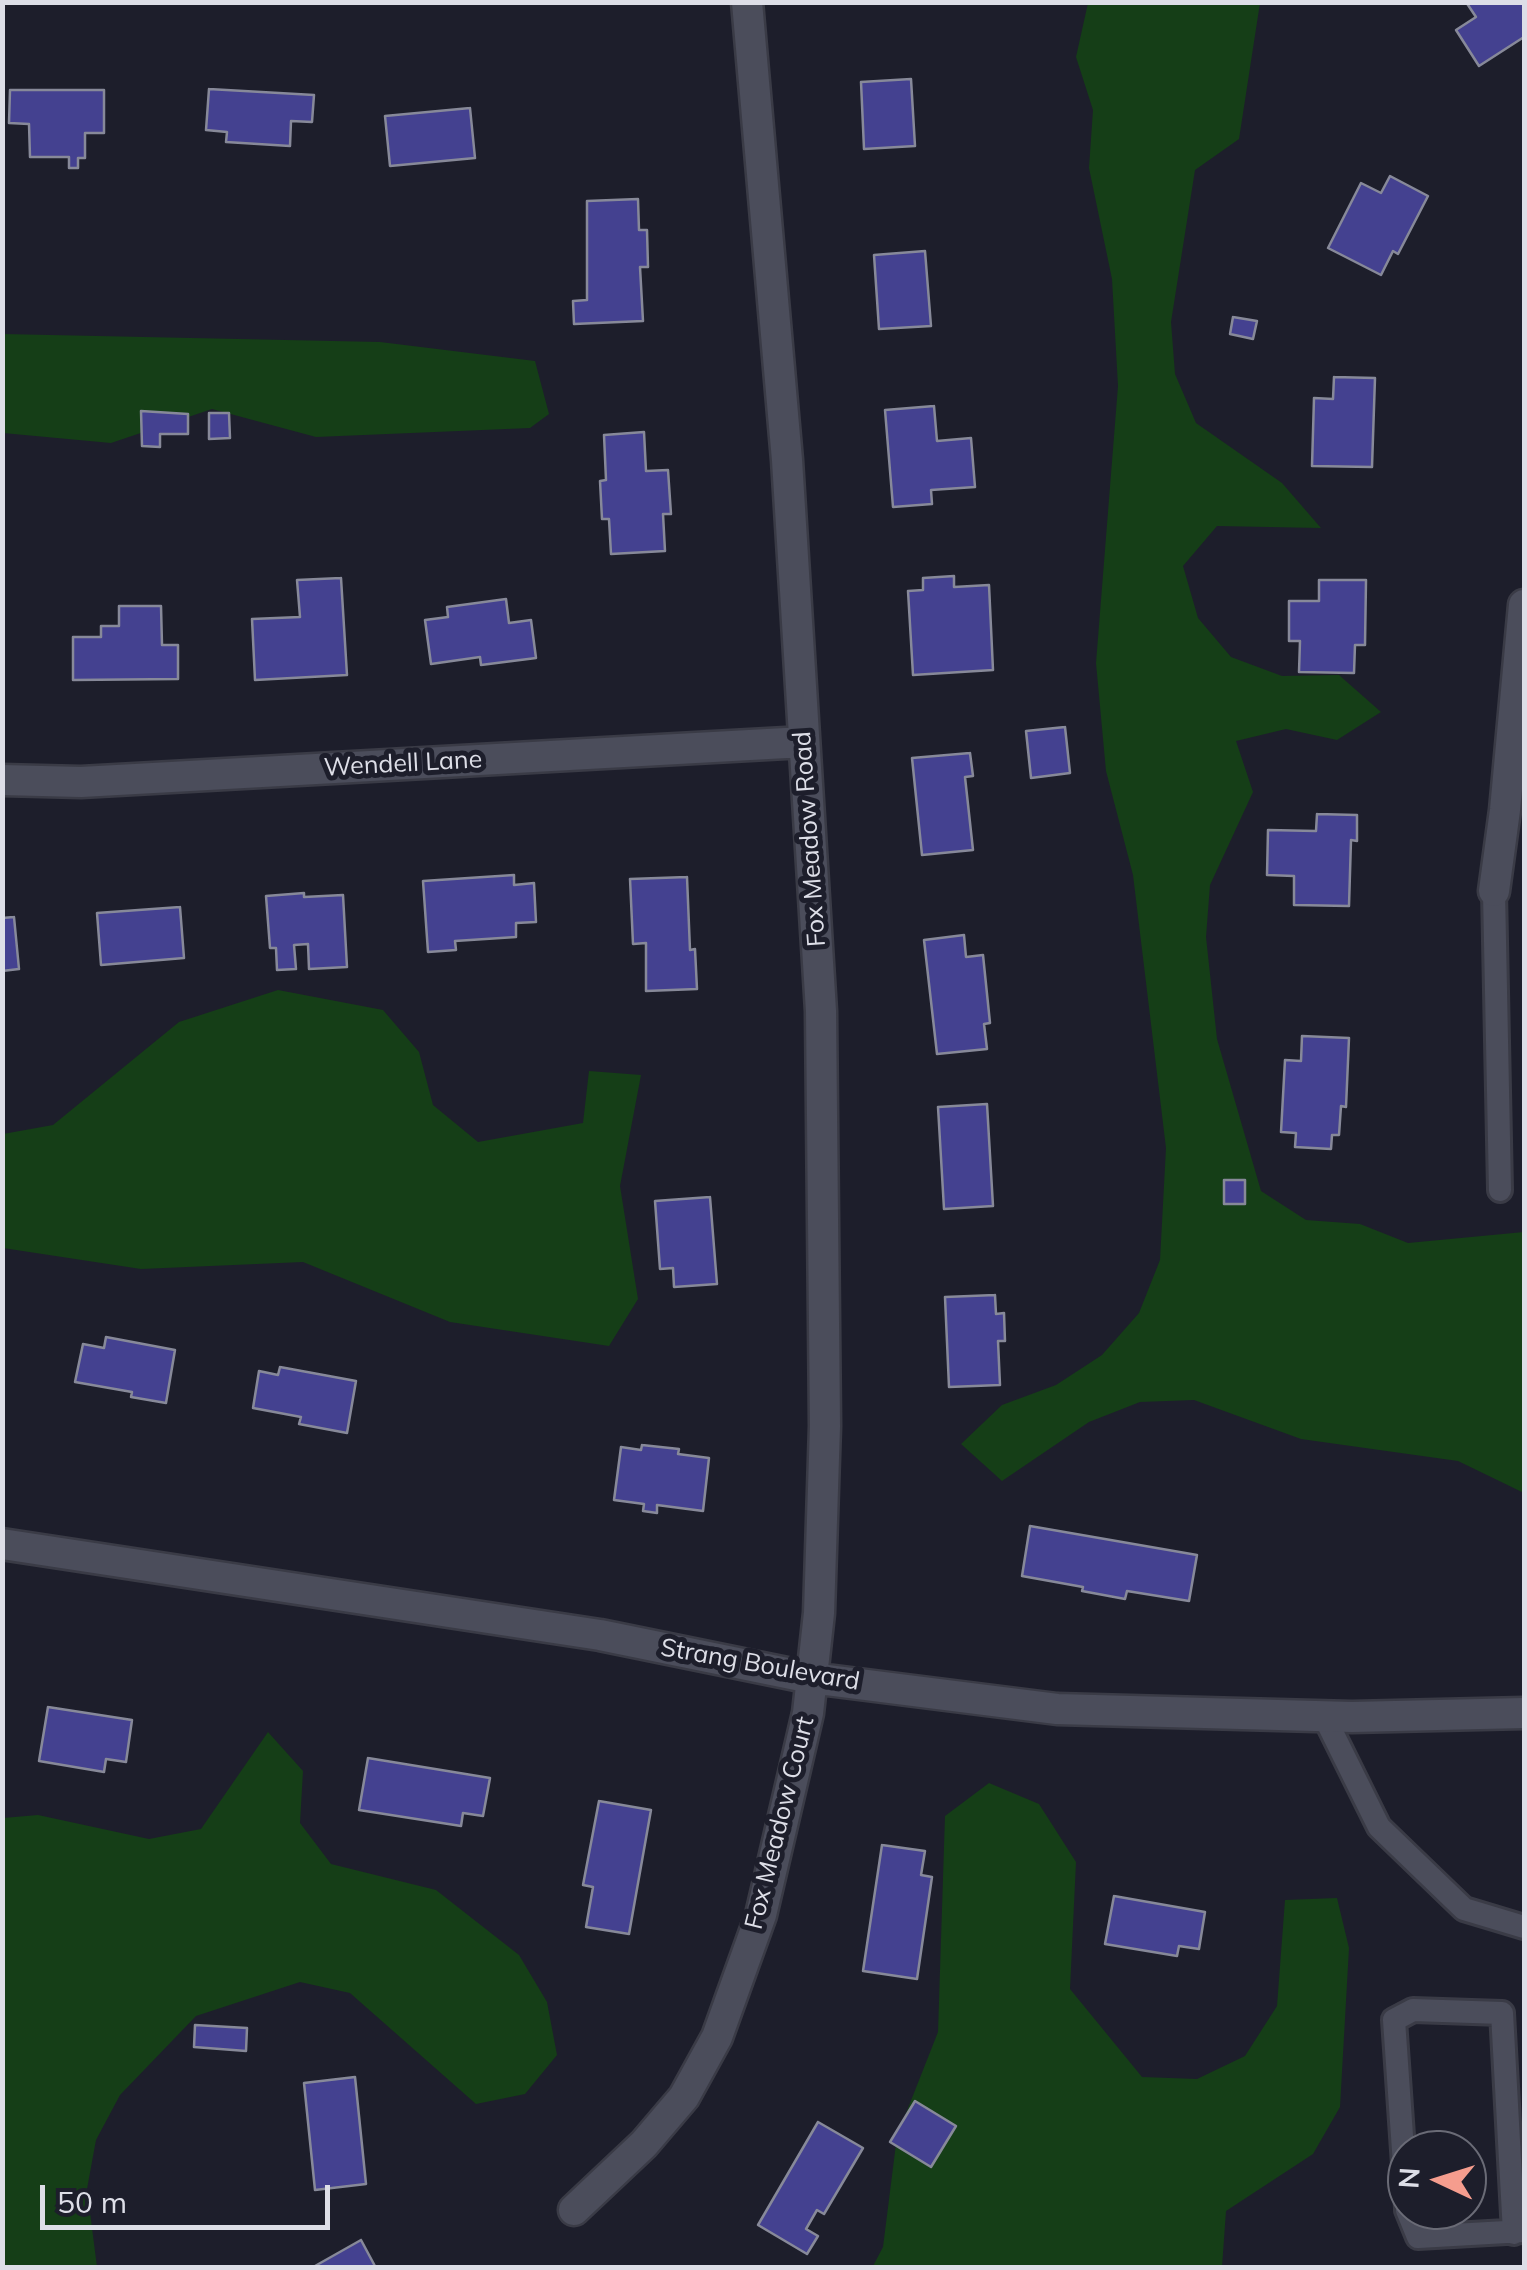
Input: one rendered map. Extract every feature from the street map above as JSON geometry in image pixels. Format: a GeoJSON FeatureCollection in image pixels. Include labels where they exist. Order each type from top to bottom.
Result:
{"type":"FeatureCollection","features":[{"type":"Feature","properties":{"kind":"street","name":"Fox Meadow Road"},"geometry":{"type":"LineString","coordinates":[[747,2],[787,460],[821,1011],[824,1406],[818,1613],[812,1678]]}},
{"type":"Feature","properties":{"kind":"street"},"geometry":{"type":"LineString","coordinates":[[1494,891],[1515,811],[1524,604]]}},
{"type":"Feature","properties":{"kind":"street","name":"Wendell Lane"},"geometry":{"type":"LineString","coordinates":[[2,780],[81,782],[804,742]]}},
{"type":"Feature","properties":{"kind":"street","name":"Strang Boulevard"},"geometry":{"type":"LineString","coordinates":[[2,1544],[600,1636],[812,1678],[1058,1709],[1324,1716],[1524,1712]]}},
{"type":"Feature","properties":{"kind":"street","name":"Fox Meadow Court"},"geometry":{"type":"LineString","coordinates":[[574,2210],[644,2144],[684,2097],[717,2037],[762,1914],[808,1713],[812,1678]]}},
{"type":"Feature","properties":{"kind":"lane"},"geometry":{"type":"LineString","coordinates":[[1494,891],[1500,1190]]}},
{"type":"Feature","properties":{"kind":"lane"},"geometry":{"type":"LineString","coordinates":[[1324,1716],[1379,1828],[1464,1909],[1524,1927]]}},
{"type":"Feature","properties":{"kind":"lane"},"geometry":{"type":"LineString","coordinates":[[1402,2130],[1394,2020],[1413,2010],[1502,2014],[1519,2232],[1418,2237],[1415,2230]]}},
{"type":"Feature","properties":{"kind":"green space"},"geometry":{"type":"Polygon","coordinates":[[[1088,3],[1260,3],[1239,139],[1195,170],[1171,322],[1175,374],[1196,423],[1282,483],[1321,528],[1217,526],[1183,566],[1198,618],[1231,657],[1282,676],[1339,675],[1381,712],[1337,740],[1286,729],[1236,741],[1253,792],[1210,885],[1206,937],[1217,1039],[1261,1191],[1306,1220],[1360,1224],[1408,1243],[1524,1232],[1524,1493],[1458,1461],[1301,1439],[1194,1400],[1140,1402],[1089,1422],[1002,1481],[961,1444],[1002,1405],[1056,1385],[1102,1355],[1139,1313],[1160,1260],[1166,1148],[1133,875],[1106,771],[1096,663],[1118,386],[1112,279],[1089,168],[1093,110],[1076,57],[1088,3]]]}},
{"type":"Feature","properties":{"kind":"green space"},"geometry":{"type":"Polygon","coordinates":[[[3,334],[380,342],[535,361],[549,414],[530,428],[316,437],[212,409],[111,443],[3,433],[3,334]]]}},
{"type":"Feature","properties":{"kind":"green space"},"geometry":{"type":"Polygon","coordinates":[[[278,990],[383,1010],[419,1052],[433,1105],[478,1142],[583,1123],[589,1071],[641,1075],[620,1186],[638,1299],[609,1346],[450,1322],[303,1262],[141,1269],[3,1248],[3,1134],[53,1125],[179,1022],[278,990]]]}},
{"type":"Feature","properties":{"kind":"green space"},"geometry":{"type":"Polygon","coordinates":[[[268,1732],[303,1771],[300,1823],[331,1864],[436,1890],[519,1955],[547,2002],[557,2055],[525,2094],[476,2104],[350,1993],[300,1982],[196,2016],[120,2095],[96,2140],[87,2189],[97,2267],[3,2267],[3,1818],[38,1815],[149,1839],[201,1829],[268,1732]]]}},
{"type":"Feature","properties":{"kind":"green space"},"geometry":{"type":"Polygon","coordinates":[[[989,1783],[1039,1804],[1076,1862],[1070,1989],[1142,2077],[1197,2079],[1245,2056],[1277,2006],[1285,1900],[1337,1898],[1349,1948],[1340,2107],[1313,2154],[1226,2211],[1222,2267],[872,2268],[883,2247],[897,2136],[938,2032],[945,1816],[989,1783]]]}},
{"type":"Feature","properties":{"kind":"building"},"geometry":{"type":"Polygon","coordinates":[[[1466,2],[1524,2],[1524,37],[1479,66],[1456,30],[1476,17],[1466,2]]]}},
{"type":"Feature","properties":{"kind":"building"},"geometry":{"type":"Polygon","coordinates":[[[911,79],[915,146],[864,149],[861,82],[911,79]]]}},
{"type":"Feature","properties":{"kind":"building"},"geometry":{"type":"Polygon","coordinates":[[[209,89],[314,95],[312,122],[291,121],[290,146],[226,142],[227,132],[206,130],[209,89]]]}},
{"type":"Feature","properties":{"kind":"building"},"geometry":{"type":"Polygon","coordinates":[[[10,90],[104,90],[104,133],[85,133],[85,158],[78,158],[78,168],[69,168],[69,157],[30,157],[29,124],[9,123],[10,90]]]}},
{"type":"Feature","properties":{"kind":"building"},"geometry":{"type":"Polygon","coordinates":[[[470,108],[475,158],[390,166],[385,116],[470,108]]]}},
{"type":"Feature","properties":{"kind":"building"},"geometry":{"type":"Polygon","coordinates":[[[1390,176],[1428,196],[1398,254],[1393,251],[1381,275],[1328,248],[1361,183],[1381,193],[1390,176]]]}},
{"type":"Feature","properties":{"kind":"building"},"geometry":{"type":"Polygon","coordinates":[[[638,199],[639,230],[647,230],[648,267],[640,267],[643,321],[574,324],[573,301],[587,300],[587,201],[638,199]]]}},
{"type":"Feature","properties":{"kind":"building"},"geometry":{"type":"Polygon","coordinates":[[[925,251],[931,326],[879,329],[874,255],[925,251]]]}},
{"type":"Feature","properties":{"kind":"building"},"geometry":{"type":"Polygon","coordinates":[[[1233,317],[1257,321],[1253,339],[1230,334],[1233,317]]]}},
{"type":"Feature","properties":{"kind":"building"},"geometry":{"type":"Polygon","coordinates":[[[1334,377],[1375,378],[1372,467],[1312,466],[1314,398],[1333,399],[1334,377]]]}},
{"type":"Feature","properties":{"kind":"building"},"geometry":{"type":"Polygon","coordinates":[[[934,406],[937,441],[971,438],[975,487],[931,490],[932,504],[893,507],[885,410],[934,406]]]}},
{"type":"Feature","properties":{"kind":"building"},"geometry":{"type":"Polygon","coordinates":[[[141,411],[188,414],[188,434],[160,434],[160,447],[142,446],[141,411]]]}},
{"type":"Feature","properties":{"kind":"building"},"geometry":{"type":"Polygon","coordinates":[[[209,413],[229,413],[230,438],[209,439],[209,413]]]}},
{"type":"Feature","properties":{"kind":"building"},"geometry":{"type":"Polygon","coordinates":[[[644,432],[646,471],[668,470],[671,514],[663,514],[665,551],[611,554],[609,519],[602,519],[600,481],[606,480],[604,435],[644,432]]]}},
{"type":"Feature","properties":{"kind":"building"},"geometry":{"type":"Polygon","coordinates":[[[954,576],[954,587],[989,585],[993,670],[913,675],[908,591],[923,590],[923,578],[954,576]]]}},
{"type":"Feature","properties":{"kind":"building"},"geometry":{"type":"Polygon","coordinates":[[[341,578],[347,675],[255,680],[252,619],[300,617],[297,580],[341,578]]]}},
{"type":"Feature","properties":{"kind":"building"},"geometry":{"type":"Polygon","coordinates":[[[1319,580],[1366,580],[1365,645],[1355,645],[1354,673],[1299,672],[1300,641],[1289,641],[1289,601],[1319,601],[1319,580]]]}},
{"type":"Feature","properties":{"kind":"building"},"geometry":{"type":"Polygon","coordinates":[[[506,599],[509,623],[531,620],[536,658],[481,665],[480,657],[431,664],[425,620],[448,617],[447,607],[506,599]]]}},
{"type":"Feature","properties":{"kind":"building"},"geometry":{"type":"Polygon","coordinates":[[[119,606],[161,606],[162,645],[178,645],[178,679],[73,680],[73,637],[101,637],[101,626],[119,626],[119,606]]]}},
{"type":"Feature","properties":{"kind":"building"},"geometry":{"type":"Polygon","coordinates":[[[1065,727],[1070,773],[1031,778],[1026,731],[1065,727]]]}},
{"type":"Feature","properties":{"kind":"building"},"geometry":{"type":"Polygon","coordinates":[[[970,753],[973,776],[965,777],[973,850],[922,855],[912,758],[970,753]]]}},
{"type":"Feature","properties":{"kind":"building"},"geometry":{"type":"Polygon","coordinates":[[[1317,814],[1357,815],[1357,841],[1351,840],[1349,906],[1294,905],[1294,876],[1267,875],[1268,830],[1316,831],[1317,814]]]}},
{"type":"Feature","properties":{"kind":"building"},"geometry":{"type":"Polygon","coordinates":[[[514,875],[514,885],[534,883],[536,922],[516,923],[516,937],[455,941],[456,950],[428,952],[423,881],[514,875]]]}},
{"type":"Feature","properties":{"kind":"building"},"geometry":{"type":"Polygon","coordinates":[[[687,877],[690,950],[695,949],[697,989],[646,991],[646,943],[633,944],[630,879],[687,877]]]}},
{"type":"Feature","properties":{"kind":"building"},"geometry":{"type":"Polygon","coordinates":[[[304,893],[304,897],[343,895],[347,967],[309,969],[308,944],[294,945],[296,969],[277,970],[276,948],[270,948],[266,896],[304,893]]]}},
{"type":"Feature","properties":{"kind":"building"},"geometry":{"type":"Polygon","coordinates":[[[180,907],[184,958],[101,965],[97,913],[180,907]]]}},
{"type":"Feature","properties":{"kind":"building"},"geometry":{"type":"Polygon","coordinates":[[[14,917],[19,969],[2,971],[2,918],[14,917]]]}},
{"type":"Feature","properties":{"kind":"building"},"geometry":{"type":"Polygon","coordinates":[[[964,935],[966,957],[983,955],[990,1023],[984,1024],[987,1049],[937,1054],[924,940],[964,935]]]}},
{"type":"Feature","properties":{"kind":"building"},"geometry":{"type":"Polygon","coordinates":[[[1302,1036],[1349,1038],[1346,1107],[1341,1106],[1339,1135],[1332,1135],[1331,1149],[1295,1147],[1296,1133],[1281,1132],[1285,1060],[1301,1061],[1302,1036]]]}},
{"type":"Feature","properties":{"kind":"building"},"geometry":{"type":"Polygon","coordinates":[[[987,1104],[993,1206],[944,1209],[938,1107],[987,1104]]]}},
{"type":"Feature","properties":{"kind":"building"},"geometry":{"type":"Polygon","coordinates":[[[1224,1180],[1245,1180],[1245,1204],[1224,1204],[1224,1180]]]}},
{"type":"Feature","properties":{"kind":"building"},"geometry":{"type":"Polygon","coordinates":[[[710,1197],[717,1284],[674,1287],[673,1268],[660,1269],[655,1201],[710,1197]]]}},
{"type":"Feature","properties":{"kind":"building"},"geometry":{"type":"Polygon","coordinates":[[[995,1295],[996,1314],[1004,1313],[1005,1341],[998,1341],[1000,1385],[949,1387],[945,1297],[995,1295]]]}},
{"type":"Feature","properties":{"kind":"building"},"geometry":{"type":"Polygon","coordinates":[[[106,1337],[175,1350],[166,1403],[131,1397],[132,1392],[75,1382],[83,1344],[104,1348],[106,1337]]]}},
{"type":"Feature","properties":{"kind":"building"},"geometry":{"type":"Polygon","coordinates":[[[280,1367],[356,1381],[347,1433],[299,1424],[301,1417],[253,1408],[259,1371],[278,1375],[280,1367]]]}},
{"type":"Feature","properties":{"kind":"building"},"geometry":{"type":"Polygon","coordinates":[[[642,1445],[679,1449],[678,1454],[709,1458],[703,1511],[657,1505],[657,1513],[643,1511],[644,1504],[614,1500],[621,1447],[641,1450],[642,1445]]]}},
{"type":"Feature","properties":{"kind":"building"},"geometry":{"type":"Polygon","coordinates":[[[1030,1526],[1197,1555],[1189,1601],[1127,1591],[1125,1599],[1022,1576],[1030,1526]]]}},
{"type":"Feature","properties":{"kind":"building"},"geometry":{"type":"Polygon","coordinates":[[[48,1707],[132,1720],[126,1762],[106,1759],[104,1772],[39,1761],[48,1707]]]}},
{"type":"Feature","properties":{"kind":"building"},"geometry":{"type":"Polygon","coordinates":[[[368,1758],[490,1778],[483,1816],[463,1813],[461,1826],[359,1810],[368,1758]]]}},
{"type":"Feature","properties":{"kind":"building"},"geometry":{"type":"Polygon","coordinates":[[[599,1801],[651,1810],[629,1934],[586,1927],[593,1887],[583,1885],[599,1801]]]}},
{"type":"Feature","properties":{"kind":"building"},"geometry":{"type":"Polygon","coordinates":[[[882,1845],[925,1851],[921,1875],[932,1877],[917,1979],[863,1971],[882,1845]]]}},
{"type":"Feature","properties":{"kind":"building"},"geometry":{"type":"Polygon","coordinates":[[[1114,1896],[1205,1912],[1199,1949],[1179,1946],[1177,1956],[1105,1944],[1114,1896]]]}},
{"type":"Feature","properties":{"kind":"building"},"geometry":{"type":"Polygon","coordinates":[[[195,2025],[247,2028],[246,2051],[194,2047],[195,2025]]]}},
{"type":"Feature","properties":{"kind":"building"},"geometry":{"type":"Polygon","coordinates":[[[355,2077],[366,2184],[315,2190],[304,2083],[355,2077]]]}},
{"type":"Feature","properties":{"kind":"building"},"geometry":{"type":"Polygon","coordinates":[[[915,2101],[956,2126],[931,2167],[890,2142],[915,2101]]]}},
{"type":"Feature","properties":{"kind":"building"},"geometry":{"type":"Polygon","coordinates":[[[818,2122],[863,2148],[824,2214],[817,2210],[806,2229],[818,2236],[807,2254],[758,2225],[818,2122]]]}},
{"type":"Feature","properties":{"kind":"building"},"geometry":{"type":"Polygon","coordinates":[[[361,2240],[376,2268],[316,2268],[315,2266],[361,2240]]]}}]}
